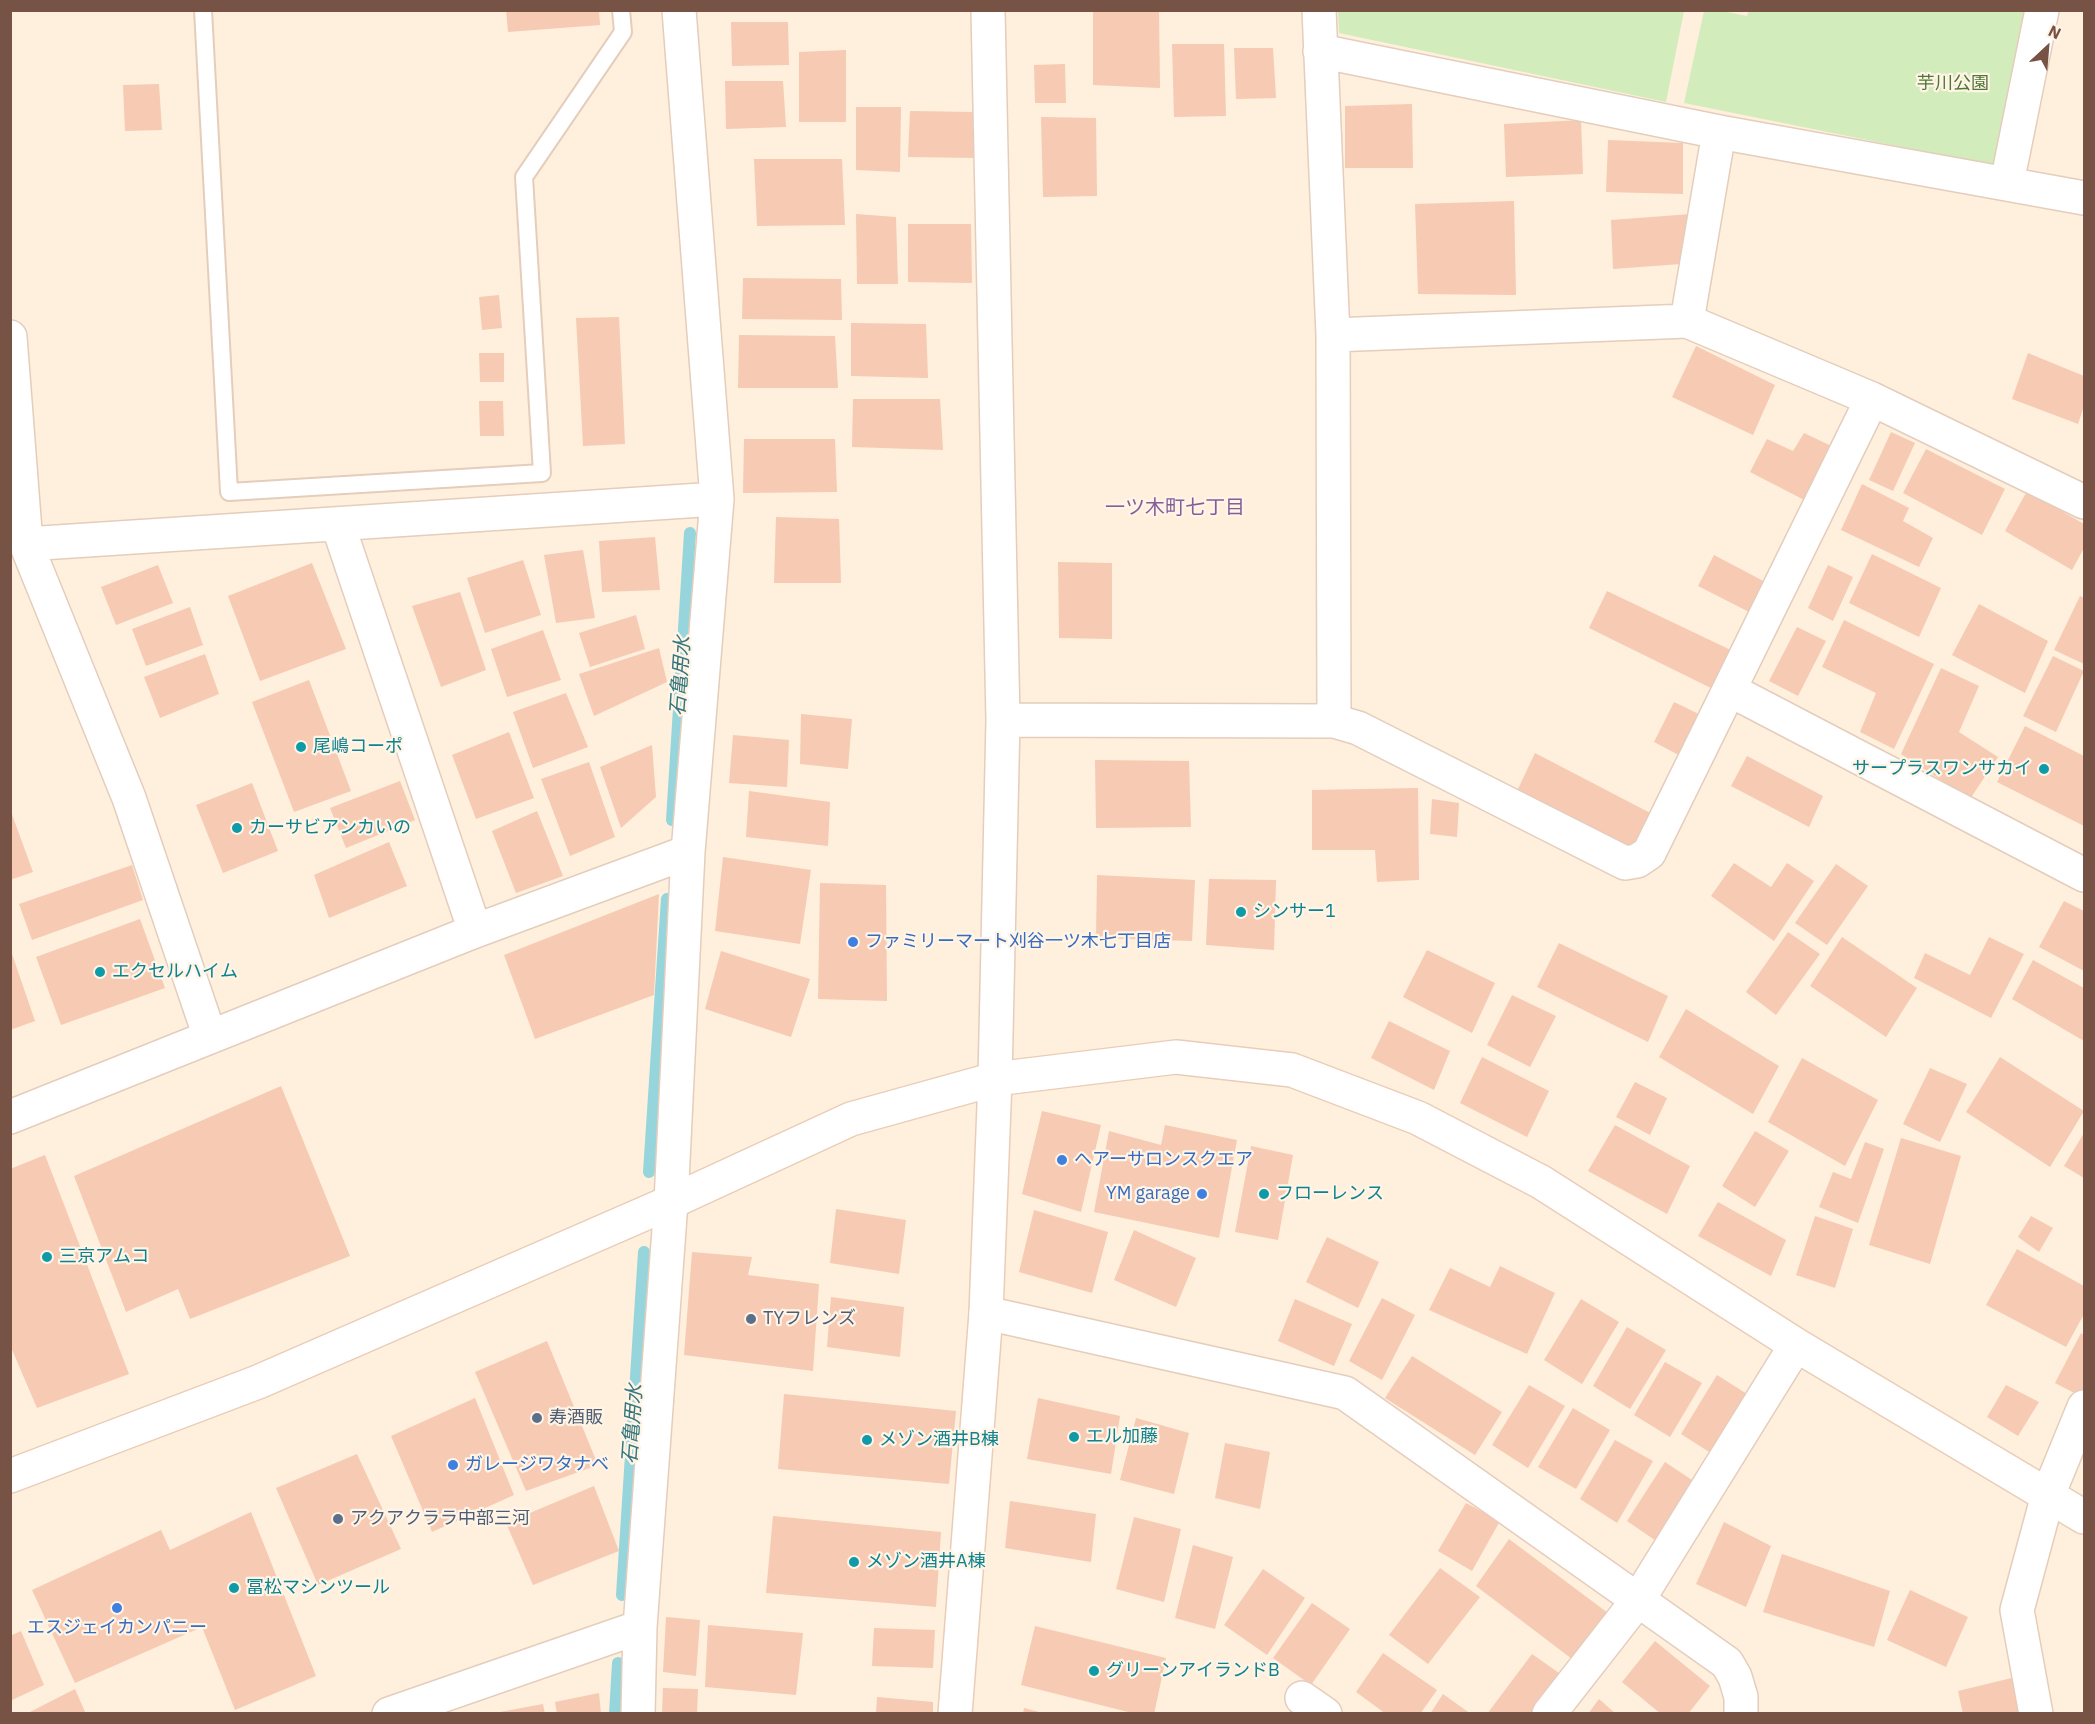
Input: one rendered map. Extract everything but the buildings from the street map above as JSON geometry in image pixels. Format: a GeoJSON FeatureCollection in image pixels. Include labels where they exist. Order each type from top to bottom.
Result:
{"type":"FeatureCollection","features":[{"type":"Feature","properties":{"kind":"street"},"geometry":{"type":"LineString","coordinates":[[638,1713],[640,1627],[671,1202],[688,852],[717,499],[679,10]]}},
{"type":"Feature","properties":{"kind":"street"},"geometry":{"type":"LineString","coordinates":[[955,1713],[986,1313],[995,1078],[1003,720],[988,10]]}},
{"type":"Feature","properties":{"kind":"street"},"geometry":{"type":"LineString","coordinates":[[1319,10],[1333,335],[1334,721]]}},
{"type":"Feature","properties":{"kind":"street"},"geometry":{"type":"LineString","coordinates":[[2007,183],[2042,10]]}},
{"type":"Feature","properties":{"kind":"street"},"geometry":{"type":"LineString","coordinates":[[1320,51],[1719,132],[2085,198]]}},
{"type":"Feature","properties":{"kind":"street"},"geometry":{"type":"LineString","coordinates":[[1687,321],[1719,132]]}},
{"type":"Feature","properties":{"kind":"street"},"geometry":{"type":"LineString","coordinates":[[1333,335],[1687,321],[1872,399],[2085,502]]}},
{"type":"Feature","properties":{"kind":"street"},"geometry":{"type":"LineString","coordinates":[[10,338],[26,544],[129,798],[210,1038]]}},
{"type":"Feature","properties":{"kind":"street"},"geometry":{"type":"LineString","coordinates":[[1003,720],[1334,721],[1358,728],[1625,863],[1637,861],[1649,853],[1872,399]]}},
{"type":"Feature","properties":{"kind":"street"},"geometry":{"type":"LineString","coordinates":[[26,544],[717,499]]}},
{"type":"Feature","properties":{"kind":"street"},"geometry":{"type":"LineString","coordinates":[[338,525],[475,932]]}},
{"type":"Feature","properties":{"kind":"street"},"geometry":{"type":"LineString","coordinates":[[1730,690],[2085,875]]}},
{"type":"Feature","properties":{"kind":"street"},"geometry":{"type":"LineString","coordinates":[[10,1117],[475,932],[688,852]]}},
{"type":"Feature","properties":{"kind":"street"},"geometry":{"type":"LineString","coordinates":[[10,1476],[258,1382],[671,1202],[851,1119],[995,1078],[1176,1057],[1292,1071],[1418,1118],[1541,1182],[1796,1345],[2085,1517]]}},
{"type":"Feature","properties":{"kind":"street"},"geometry":{"type":"LineString","coordinates":[[986,1313],[1345,1393],[1726,1663],[1735,1677],[1741,1697],[1741,1713]]}},
{"type":"Feature","properties":{"kind":"street"},"geometry":{"type":"LineString","coordinates":[[1549,1713],[1638,1600],[1796,1345]]}},
{"type":"Feature","properties":{"kind":"street"},"geometry":{"type":"LineString","coordinates":[[2036,1713],[2017,1610],[2048,1495],[2085,1407]]}},
{"type":"Feature","properties":{"kind":"street"},"geometry":{"type":"LineString","coordinates":[[389,1713],[640,1627]]}},
{"type":"Feature","properties":{"kind":"lane"},"geometry":{"type":"LineString","coordinates":[[203,10],[229,492],[542,473],[524,177],[623,32],[621,10]]}},
{"type":"Feature","properties":{"kind":"green space"},"geometry":{"type":"Polygon","coordinates":[[[1338,10],[1684,11],[1666,102],[1339,33],[1338,10]]]}},
{"type":"Feature","properties":{"kind":"green space","name":"芋川公園"},"geometry":{"type":"Polygon","coordinates":[[[1749,10],[2040,11],[2011,169],[1684,103],[1704,11],[1722,11],[1747,16],[1749,10]]]}},
{"type":"Feature","properties":{"kind":"waterway","name":"石亀用水"},"geometry":{"type":"LineString","coordinates":[[672,820],[690,533]]}},
{"type":"Feature","properties":{"kind":"waterway","name":"石亀用水"},"geometry":{"type":"LineString","coordinates":[[649,1172],[667,899]]}},
{"type":"Feature","properties":{"kind":"waterway","name":"石亀用水"},"geometry":{"type":"LineString","coordinates":[[622,1595],[644,1252]]}},
{"type":"Feature","properties":{"kind":"waterway","name":"石亀用水"},"geometry":{"type":"LineString","coordinates":[[615,1714],[618,1663]]}},
{"type":"Feature","properties":{"kind":"place","name":"尾嶋コーポ"},"geometry":{"type":"Point","coordinates":[301,747]}},
{"type":"Feature","properties":{"kind":"place","name":"サープラスワンサカイ"},"geometry":{"type":"Point","coordinates":[2044,769]}},
{"type":"Feature","properties":{"kind":"place","name":"カーサビアンカいの"},"geometry":{"type":"Point","coordinates":[237,828]}},
{"type":"Feature","properties":{"kind":"place","name":"シンサー1"},"geometry":{"type":"Point","coordinates":[1241,912]}},
{"type":"Feature","properties":{"kind":"place","name":"ファミリーマート刈谷一ツ木七丁目店"},"geometry":{"type":"Point","coordinates":[853,942]}},
{"type":"Feature","properties":{"kind":"place","name":"エクセルハイム"},"geometry":{"type":"Point","coordinates":[100,972]}},
{"type":"Feature","properties":{"kind":"place","name":"ヘアーサロンスクエア"},"geometry":{"type":"Point","coordinates":[1062,1160]}},
{"type":"Feature","properties":{"kind":"place","name":"YM garage"},"geometry":{"type":"Point","coordinates":[1202,1194]}},
{"type":"Feature","properties":{"kind":"place","name":"フローレンス"},"geometry":{"type":"Point","coordinates":[1264,1194]}},
{"type":"Feature","properties":{"kind":"place","name":"三京アムコ"},"geometry":{"type":"Point","coordinates":[47,1257]}},
{"type":"Feature","properties":{"kind":"place","name":"TYフレンズ"},"geometry":{"type":"Point","coordinates":[751,1319]}},
{"type":"Feature","properties":{"kind":"place","name":"寿酒販"},"geometry":{"type":"Point","coordinates":[537,1418]}},
{"type":"Feature","properties":{"kind":"place","name":"エル加藤"},"geometry":{"type":"Point","coordinates":[1074,1437]}},
{"type":"Feature","properties":{"kind":"place","name":"メゾン酒井B棟"},"geometry":{"type":"Point","coordinates":[867,1440]}},
{"type":"Feature","properties":{"kind":"place","name":"ガレージワタナベ"},"geometry":{"type":"Point","coordinates":[453,1465]}},
{"type":"Feature","properties":{"kind":"place","name":"アクアクララ中部三河"},"geometry":{"type":"Point","coordinates":[338,1519]}},
{"type":"Feature","properties":{"kind":"place","name":"メゾン酒井A棟"},"geometry":{"type":"Point","coordinates":[854,1562]}},
{"type":"Feature","properties":{"kind":"place","name":"冨松マシンツール"},"geometry":{"type":"Point","coordinates":[234,1588]}},
{"type":"Feature","properties":{"kind":"place","name":"エスジェイカンパニー"},"geometry":{"type":"Point","coordinates":[117,1608]}},
{"type":"Feature","properties":{"kind":"place","name":"グリーンアイランドB"},"geometry":{"type":"Point","coordinates":[1094,1671]}},
{"type":"Feature","properties":{"kind":"district","name":"一ツ木町七丁目"},"geometry":{"type":"Point","coordinates":[1175,508]}}]}
